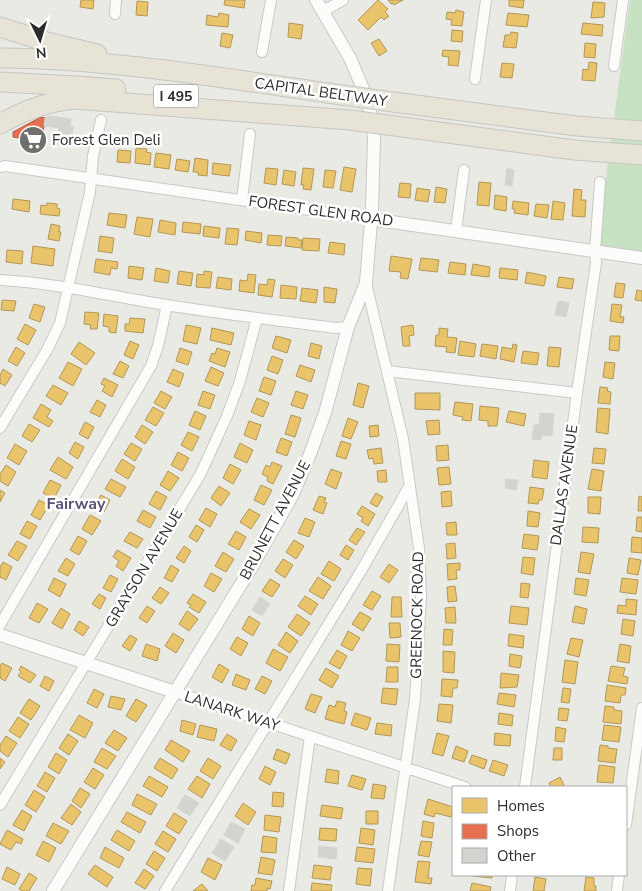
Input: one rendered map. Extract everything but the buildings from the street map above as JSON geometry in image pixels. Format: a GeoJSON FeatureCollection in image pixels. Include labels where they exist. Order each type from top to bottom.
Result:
{"type":"FeatureCollection","features":[{"type":"Feature","properties":{"kind":"highway"},"geometry":{"type":"LineString","coordinates":[[0,27],[47,42],[186,74]]}},
{"type":"Feature","properties":{"kind":"highway","name":"CAPITAL BELTWAY"},"geometry":{"type":"LineString","coordinates":[[0,58],[79,61],[577,126],[642,131]]}},
{"type":"Feature","properties":{"kind":"highway","name":"CAPITAL BELTWAY"},"geometry":{"type":"LineString","coordinates":[[0,82],[128,90],[565,149],[642,155]]}},
{"type":"Feature","properties":{"kind":"highway"},"geometry":{"type":"LineString","coordinates":[[0,124],[37,106],[54,101],[74,99],[350,120]]}},
{"type":"Feature","properties":{"kind":"street"},"geometry":{"type":"LineString","coordinates":[[115,14],[116,0]]}},
{"type":"Feature","properties":{"kind":"street"},"geometry":{"type":"LineString","coordinates":[[262,52],[271,0]]}},
{"type":"Feature","properties":{"kind":"street","name":"BRUNETT AVENUE"},"geometry":{"type":"LineString","coordinates":[[53,891],[254,564],[292,496],[325,413],[348,327],[366,283],[374,138],[371,115],[366,96],[350,58],[316,0]]}},
{"type":"Feature","properties":{"kind":"street"},"geometry":{"type":"LineString","coordinates":[[323,11],[343,0]]}},
{"type":"Feature","properties":{"kind":"street"},"geometry":{"type":"LineString","coordinates":[[475,79],[486,0]]}},
{"type":"Feature","properties":{"kind":"street"},"geometry":{"type":"LineString","coordinates":[[614,66],[623,0]]}},
{"type":"Feature","properties":{"kind":"street"},"geometry":{"type":"LineString","coordinates":[[0,428],[47,350],[60,323],[92,179],[101,120]]}},
{"type":"Feature","properties":{"kind":"street"},"geometry":{"type":"LineString","coordinates":[[242,200],[250,134]]}},
{"type":"Feature","properties":{"kind":"street","name":"FOREST GLEN ROAD"},"geometry":{"type":"LineString","coordinates":[[0,167],[5,166],[642,258]]}},
{"type":"Feature","properties":{"kind":"street"},"geometry":{"type":"LineString","coordinates":[[456,230],[464,170]]}},
{"type":"Feature","properties":{"kind":"street","name":"DALLAS AVENUE"},"geometry":{"type":"LineString","coordinates":[[524,786],[576,393],[596,263],[595,251],[600,182]]}},
{"type":"Feature","properties":{"kind":"street"},"geometry":{"type":"LineString","coordinates":[[0,280],[68,288],[257,318],[336,328],[348,327]]}},
{"type":"Feature","properties":{"kind":"street","name":"GREENOCK ROAD"},"geometry":{"type":"LineString","coordinates":[[366,283],[403,438],[419,548],[421,596],[415,699],[388,891]]}},
{"type":"Feature","properties":{"kind":"street"},"geometry":{"type":"LineString","coordinates":[[0,625],[151,366],[158,346],[167,305]]}},
{"type":"Feature","properties":{"kind":"street","name":"GRAYSON AVENUE"},"geometry":{"type":"LineString","coordinates":[[0,805],[200,474],[227,416],[240,381],[257,318]]}},
{"type":"Feature","properties":{"kind":"street"},"geometry":{"type":"LineString","coordinates":[[387,371],[576,393]]}},
{"type":"Feature","properties":{"kind":"street"},"geometry":{"type":"LineString","coordinates":[[165,891],[360,571],[410,485]]}},
{"type":"Feature","properties":{"kind":"street","name":"LANARK WAY"},"geometry":{"type":"LineString","coordinates":[[0,635],[461,786]]}},
{"type":"Feature","properties":{"kind":"street"},"geometry":{"type":"LineString","coordinates":[[627,818],[642,708]]}},
{"type":"Feature","properties":{"kind":"street"},"geometry":{"type":"LineString","coordinates":[[289,891],[310,736]]}},
{"type":"Feature","properties":{"kind":"street"},"geometry":{"type":"LineString","coordinates":[[510,891],[512,876]]}},
{"type":"Feature","properties":{"kind":"street"},"geometry":{"type":"LineString","coordinates":[[617,891],[619,876]]}},
{"type":"Feature","properties":{"kind":"green space"},"geometry":{"type":"Polygon","coordinates":[[[630,0],[642,0],[642,257],[596,251],[630,0]]]}},
{"type":"Feature","properties":{"kind":"place","name":"Forest Glen Deli"},"geometry":{"type":"Point","coordinates":[33,140]}},
{"type":"Feature","properties":{"kind":"district","name":"Fairway"},"geometry":{"type":"Point","coordinates":[76,504]}}]}
